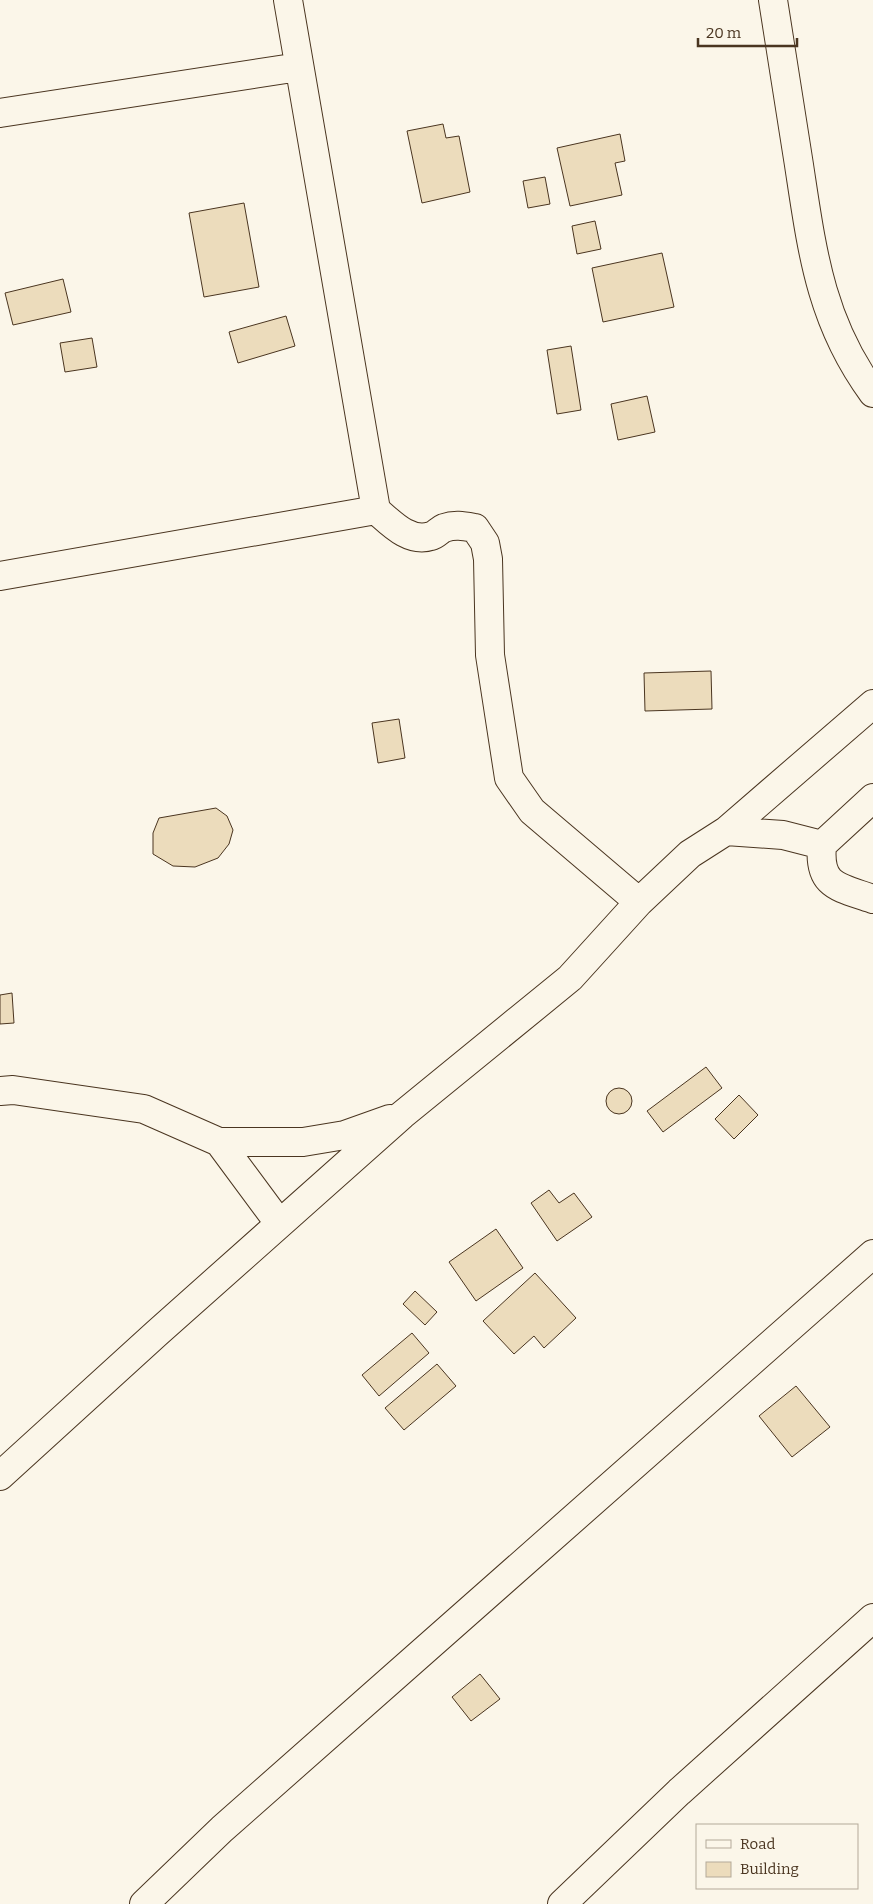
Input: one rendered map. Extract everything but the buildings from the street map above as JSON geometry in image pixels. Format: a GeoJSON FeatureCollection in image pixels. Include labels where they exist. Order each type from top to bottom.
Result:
{"type":"FeatureCollection","features":[{"type":"Feature","properties":{"kind":"street"},"geometry":{"type":"LineString","coordinates":[[288,0],[376,510],[402,532],[421,538],[432,536],[443,528],[459,524],[475,528],[485,543],[488,559],[490,655],[509,778],[532,812],[639,902]]}},
{"type":"Feature","properties":{"kind":"street"},"geometry":{"type":"LineString","coordinates":[[773,0],[815,267],[835,330],[860,375],[873,393]]}},
{"type":"Feature","properties":{"kind":"street"},"geometry":{"type":"LineString","coordinates":[[0,113],[299,67]]}},
{"type":"Feature","properties":{"kind":"street"},"geometry":{"type":"LineString","coordinates":[[0,576],[376,510]]}},
{"type":"Feature","properties":{"kind":"street"},"geometry":{"type":"LineString","coordinates":[[0,1476],[279,1223],[402,1115],[570,978],[639,902],[690,854],[726,831],[873,704]]}},
{"type":"Feature","properties":{"kind":"street"},"geometry":{"type":"LineString","coordinates":[[873,798],[822,845],[821,863],[824,874],[831,882],[873,899]]}},
{"type":"Feature","properties":{"kind":"street"},"geometry":{"type":"LineString","coordinates":[[726,831],[783,835],[822,845]]}},
{"type":"Feature","properties":{"kind":"street"},"geometry":{"type":"LineString","coordinates":[[0,1091],[13,1090],[144,1109],[219,1142],[303,1142],[345,1135],[402,1115]]}},
{"type":"Feature","properties":{"kind":"street"},"geometry":{"type":"LineString","coordinates":[[219,1142],[279,1223]]}},
{"type":"Feature","properties":{"kind":"street"},"geometry":{"type":"LineString","coordinates":[[144,1904],[229,1822],[873,1254]]}},
{"type":"Feature","properties":{"kind":"street"},"geometry":{"type":"LineString","coordinates":[[562,1904],[679,1792],[873,1618]]}}]}
